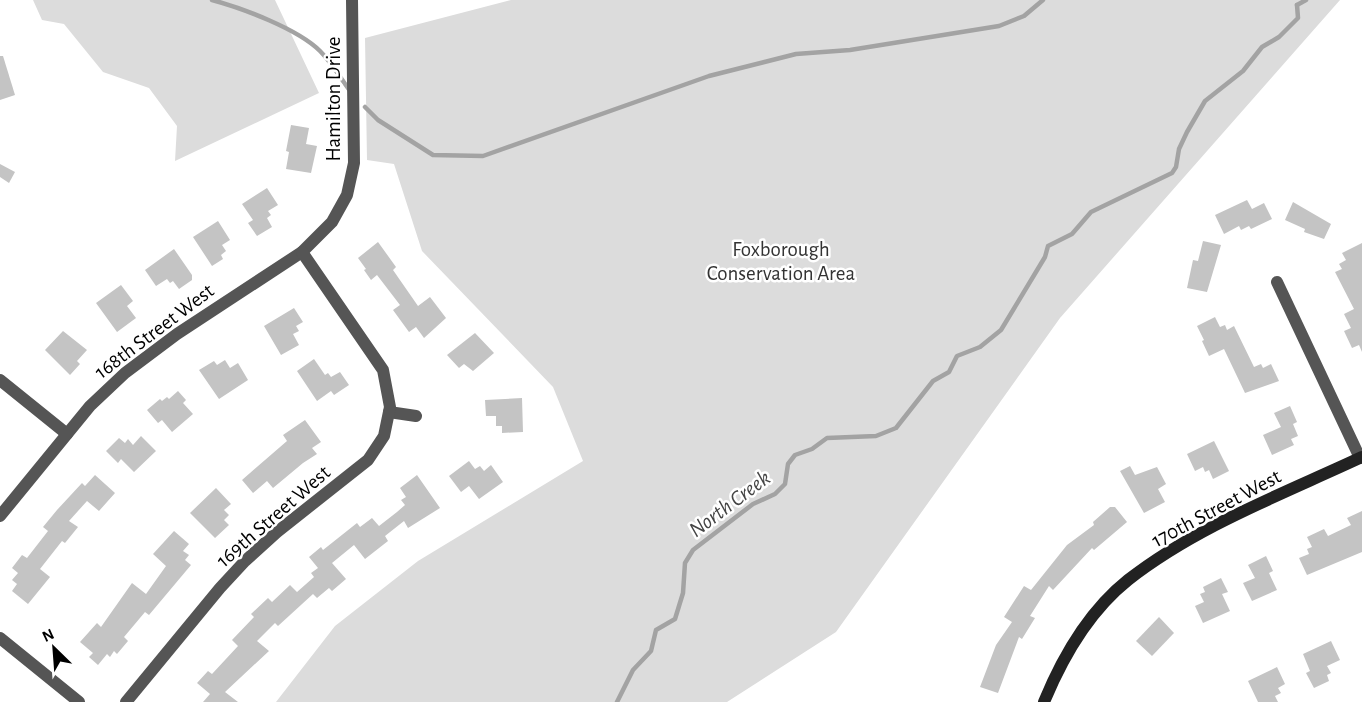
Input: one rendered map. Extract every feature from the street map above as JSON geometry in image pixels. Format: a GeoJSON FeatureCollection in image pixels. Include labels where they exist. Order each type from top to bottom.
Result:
{"type":"FeatureCollection","features":[{"type":"Feature","properties":{"kind":"street","name":"Hamilton Drive"},"geometry":{"type":"LineString","coordinates":[[302,252],[332,222],[340,210],[352,179],[355,151],[352,0]]}},
{"type":"Feature","properties":{"kind":"street","name":"169th Street West"},"geometry":{"type":"LineString","coordinates":[[126,702],[245,561],[277,532],[368,460],[384,436],[389,412],[388,385],[374,353],[302,252]]}},
{"type":"Feature","properties":{"kind":"street","name":"168th Street West"},"geometry":{"type":"LineString","coordinates":[[0,516],[90,406],[149,354],[302,252]]}},
{"type":"Feature","properties":{"kind":"street"},"geometry":{"type":"LineString","coordinates":[[1277,282],[1361,457]]}},
{"type":"Feature","properties":{"kind":"street"},"geometry":{"type":"LineString","coordinates":[[0,380],[67,434]]}},
{"type":"Feature","properties":{"kind":"street"},"geometry":{"type":"LineString","coordinates":[[389,412],[416,416]]}},
{"type":"Feature","properties":{"kind":"street","name":"170th Street West"},"geometry":{"type":"LineString","coordinates":[[1044,702],[1071,645],[1094,615],[1127,581],[1184,542],[1361,457]]}},
{"type":"Feature","properties":{"kind":"street"},"geometry":{"type":"LineString","coordinates":[[0,638],[79,702]]}},
{"type":"Feature","properties":{"kind":"green space"},"geometry":{"type":"Polygon","coordinates":[[[33,0],[275,0],[319,93],[175,161],[177,126],[149,88],[103,72],[64,24],[42,20],[33,0]]]}},
{"type":"Feature","properties":{"kind":"green space","name":"Foxborough Conservation Area"},"geometry":{"type":"Polygon","coordinates":[[[511,0],[1340,0],[1060,318],[836,632],[727,702],[276,702],[335,626],[418,561],[583,461],[553,387],[422,251],[394,164],[367,160],[365,38],[511,0]]]}},
{"type":"Feature","properties":{"kind":"building"},"geometry":{"type":"Polygon","coordinates":[[[0,56],[3,56],[15,95],[0,100],[0,56]]]}},
{"type":"Feature","properties":{"kind":"building"},"geometry":{"type":"Polygon","coordinates":[[[291,125],[309,128],[306,144],[317,146],[311,173],[286,169],[289,152],[286,151],[291,125]]]}},
{"type":"Feature","properties":{"kind":"building"},"geometry":{"type":"Polygon","coordinates":[[[0,164],[15,172],[9,183],[0,177],[0,164]]]}},
{"type":"Feature","properties":{"kind":"building"},"geometry":{"type":"Polygon","coordinates":[[[267,188],[278,205],[268,211],[271,215],[267,218],[272,227],[257,236],[248,223],[253,220],[242,204],[267,188]]]}},
{"type":"Feature","properties":{"kind":"building"},"geometry":{"type":"Polygon","coordinates":[[[1247,200],[1252,209],[1264,203],[1272,219],[1251,229],[1249,226],[1241,230],[1239,226],[1224,234],[1215,215],[1247,200]]]}},
{"type":"Feature","properties":{"kind":"building"},"geometry":{"type":"Polygon","coordinates":[[[1293,202],[1331,224],[1324,239],[1304,232],[1305,229],[1285,220],[1293,202]]]}},
{"type":"Feature","properties":{"kind":"building"},"geometry":{"type":"Polygon","coordinates":[[[218,221],[230,240],[222,245],[226,251],[221,255],[223,259],[212,266],[193,237],[218,221]]]}},
{"type":"Feature","properties":{"kind":"building"},"geometry":{"type":"Polygon","coordinates":[[[1203,241],[1221,245],[1207,292],[1187,288],[1193,260],[1198,261],[1203,241]]]}},
{"type":"Feature","properties":{"kind":"building"},"geometry":{"type":"Polygon","coordinates":[[[378,242],[396,267],[393,270],[418,306],[430,297],[446,318],[424,338],[416,327],[409,332],[393,310],[400,305],[377,275],[371,280],[358,258],[378,242]]]}},
{"type":"Feature","properties":{"kind":"building"},"geometry":{"type":"Polygon","coordinates":[[[1362,243],[1362,352],[1359,345],[1352,348],[1344,331],[1351,328],[1344,314],[1354,309],[1335,272],[1342,269],[1339,264],[1346,260],[1342,253],[1362,243]]]}},
{"type":"Feature","properties":{"kind":"building"},"geometry":{"type":"Polygon","coordinates":[[[174,249],[192,275],[192,280],[179,289],[173,281],[170,283],[167,279],[156,286],[145,270],[174,249]]]}},
{"type":"Feature","properties":{"kind":"building"},"geometry":{"type":"Polygon","coordinates":[[[121,285],[133,301],[127,306],[136,318],[117,332],[96,303],[121,285]]]}},
{"type":"Feature","properties":{"kind":"building"},"geometry":{"type":"Polygon","coordinates":[[[294,308],[303,322],[296,326],[299,331],[293,334],[299,345],[281,355],[264,326],[294,308]]]}},
{"type":"Feature","properties":{"kind":"building"},"geometry":{"type":"Polygon","coordinates":[[[1215,317],[1220,327],[1225,325],[1227,330],[1234,326],[1254,367],[1261,364],[1263,368],[1271,364],[1279,381],[1245,393],[1224,349],[1209,356],[1202,341],[1204,340],[1197,326],[1215,317]]]}},
{"type":"Feature","properties":{"kind":"building"},"geometry":{"type":"Polygon","coordinates":[[[63,331],[87,350],[77,361],[80,364],[70,375],[45,350],[63,331]]]}},
{"type":"Feature","properties":{"kind":"building"},"geometry":{"type":"Polygon","coordinates":[[[475,333],[494,353],[473,371],[464,364],[459,368],[447,355],[475,333]]]}},
{"type":"Feature","properties":{"kind":"building"},"geometry":{"type":"Polygon","coordinates":[[[314,359],[325,375],[328,373],[331,377],[340,372],[349,385],[334,395],[331,391],[317,401],[297,371],[314,359]]]}},
{"type":"Feature","properties":{"kind":"building"},"geometry":{"type":"Polygon","coordinates":[[[225,360],[230,368],[238,363],[248,380],[219,399],[199,370],[214,361],[217,365],[225,360]]]}},
{"type":"Feature","properties":{"kind":"building"},"geometry":{"type":"Polygon","coordinates":[[[178,391],[186,400],[183,403],[193,414],[172,432],[162,420],[158,423],[147,410],[160,399],[162,401],[167,397],[169,399],[178,391]]]}},
{"type":"Feature","properties":{"kind":"building"},"geometry":{"type":"Polygon","coordinates":[[[522,398],[523,432],[502,433],[502,426],[496,426],[496,416],[486,416],[485,400],[522,398]]]}},
{"type":"Feature","properties":{"kind":"building"},"geometry":{"type":"Polygon","coordinates":[[[1290,406],[1297,422],[1293,424],[1298,436],[1291,439],[1294,445],[1272,455],[1263,435],[1281,427],[1274,413],[1290,406]]]}},
{"type":"Feature","properties":{"kind":"building"},"geometry":{"type":"Polygon","coordinates":[[[305,420],[321,442],[312,448],[317,454],[273,488],[267,481],[253,493],[242,480],[287,441],[283,435],[305,420]]]}},
{"type":"Feature","properties":{"kind":"building"},"geometry":{"type":"Polygon","coordinates":[[[141,436],[156,451],[134,472],[121,459],[118,463],[106,451],[119,438],[125,443],[128,439],[133,445],[141,436]]]}},
{"type":"Feature","properties":{"kind":"building"},"geometry":{"type":"Polygon","coordinates":[[[1214,441],[1229,471],[1213,479],[1209,470],[1205,472],[1203,467],[1195,471],[1187,454],[1214,441]]]}},
{"type":"Feature","properties":{"kind":"building"},"geometry":{"type":"Polygon","coordinates":[[[469,461],[475,469],[480,466],[484,471],[491,465],[503,482],[479,499],[469,486],[461,492],[449,476],[469,461]]]}},
{"type":"Feature","properties":{"kind":"building"},"geometry":{"type":"Polygon","coordinates":[[[1130,466],[1135,475],[1157,467],[1166,484],[1158,489],[1165,502],[1144,513],[1120,471],[1130,466]]]}},
{"type":"Feature","properties":{"kind":"building"},"geometry":{"type":"Polygon","coordinates":[[[95,475],[115,493],[99,511],[87,501],[69,521],[78,527],[65,543],[62,541],[40,569],[50,577],[28,604],[12,591],[17,584],[12,580],[18,573],[12,568],[22,555],[27,558],[48,531],[43,527],[57,510],[82,483],[85,486],[95,475]]]}},
{"type":"Feature","properties":{"kind":"building"},"geometry":{"type":"Polygon","coordinates":[[[417,475],[440,508],[408,528],[404,521],[385,536],[388,541],[365,559],[354,545],[332,563],[346,579],[332,591],[329,588],[317,598],[313,594],[278,626],[275,623],[257,641],[269,651],[225,692],[238,702],[203,702],[210,694],[197,683],[208,671],[212,674],[238,646],[232,640],[254,617],[251,614],[268,598],[272,602],[290,585],[297,592],[314,577],[311,573],[318,568],[309,557],[321,547],[323,550],[357,523],[360,527],[372,518],[379,526],[397,512],[405,505],[401,500],[406,497],[400,488],[417,475]]]}},
{"type":"Feature","properties":{"kind":"building"},"geometry":{"type":"Polygon","coordinates":[[[216,488],[231,504],[224,510],[229,515],[224,520],[229,525],[215,538],[190,513],[216,488]]]}},
{"type":"Feature","properties":{"kind":"building"},"geometry":{"type":"Polygon","coordinates":[[[1110,507],[1115,507],[1127,522],[1094,550],[1092,548],[1053,590],[1049,586],[1030,616],[1035,618],[1022,639],[1019,637],[998,693],[980,687],[996,645],[1012,622],[1004,617],[1024,586],[1031,590],[1067,545],[1094,525],[1093,522],[1110,507]]]}},
{"type":"Feature","properties":{"kind":"building"},"geometry":{"type":"Polygon","coordinates":[[[1362,511],[1362,552],[1307,575],[1299,558],[1309,554],[1307,549],[1312,547],[1307,537],[1324,529],[1328,536],[1351,525],[1347,518],[1362,511]]]}},
{"type":"Feature","properties":{"kind":"building"},"geometry":{"type":"Polygon","coordinates":[[[174,531],[189,544],[183,551],[189,555],[185,560],[191,565],[149,615],[145,612],[124,637],[128,641],[117,654],[114,651],[110,657],[107,654],[98,665],[89,657],[93,653],[80,642],[97,623],[101,627],[132,583],[146,594],[166,566],[153,554],[174,531]]]}},
{"type":"Feature","properties":{"kind":"building"},"geometry":{"type":"Polygon","coordinates":[[[1266,556],[1273,571],[1269,573],[1277,590],[1252,601],[1243,583],[1255,578],[1248,565],[1266,556]]]}},
{"type":"Feature","properties":{"kind":"building"},"geometry":{"type":"Polygon","coordinates":[[[1221,578],[1228,592],[1222,594],[1230,611],[1203,623],[1195,606],[1204,602],[1200,594],[1205,592],[1203,587],[1221,578]]]}},
{"type":"Feature","properties":{"kind":"building"},"geometry":{"type":"Polygon","coordinates":[[[1159,617],[1174,633],[1152,656],[1136,641],[1159,617]]]}},
{"type":"Feature","properties":{"kind":"building"},"geometry":{"type":"Polygon","coordinates":[[[1331,641],[1340,660],[1327,666],[1331,673],[1327,675],[1329,681],[1314,688],[1306,673],[1310,671],[1303,654],[1331,641]]]}},
{"type":"Feature","properties":{"kind":"building"},"geometry":{"type":"Polygon","coordinates":[[[1277,667],[1285,684],[1278,688],[1281,693],[1275,696],[1278,702],[1258,702],[1248,681],[1277,667]]]}},
{"type":"Feature","properties":{"kind":"waterway"},"geometry":{"type":"LineString","coordinates":[[212,0],[269,20],[298,35],[320,51],[351,92]]}},
{"type":"Feature","properties":{"kind":"waterway"},"geometry":{"type":"LineString","coordinates":[[365,107],[378,120],[433,155],[483,156],[709,76],[796,54],[850,50],[999,26],[1024,16],[1043,0]]}},
{"type":"Feature","properties":{"kind":"waterway","name":"North Creek"},"geometry":{"type":"LineString","coordinates":[[1297,5],[1306,0]]}},
{"type":"Feature","properties":{"kind":"waterway","name":"North Creek"},"geometry":{"type":"LineString","coordinates":[[617,702],[633,670],[651,651],[656,630],[675,619],[683,593],[685,563],[693,550],[753,504],[775,494],[785,484],[788,464],[795,455],[812,449],[827,438],[876,436],[896,428],[933,381],[949,372],[957,356],[980,347],[1001,330],[1045,257],[1048,246],[1072,234],[1091,212],[1172,173],[1176,167],[1179,149],[1205,101],[1243,71],[1262,47],[1279,37],[1298,18],[1297,5]]}}]}
